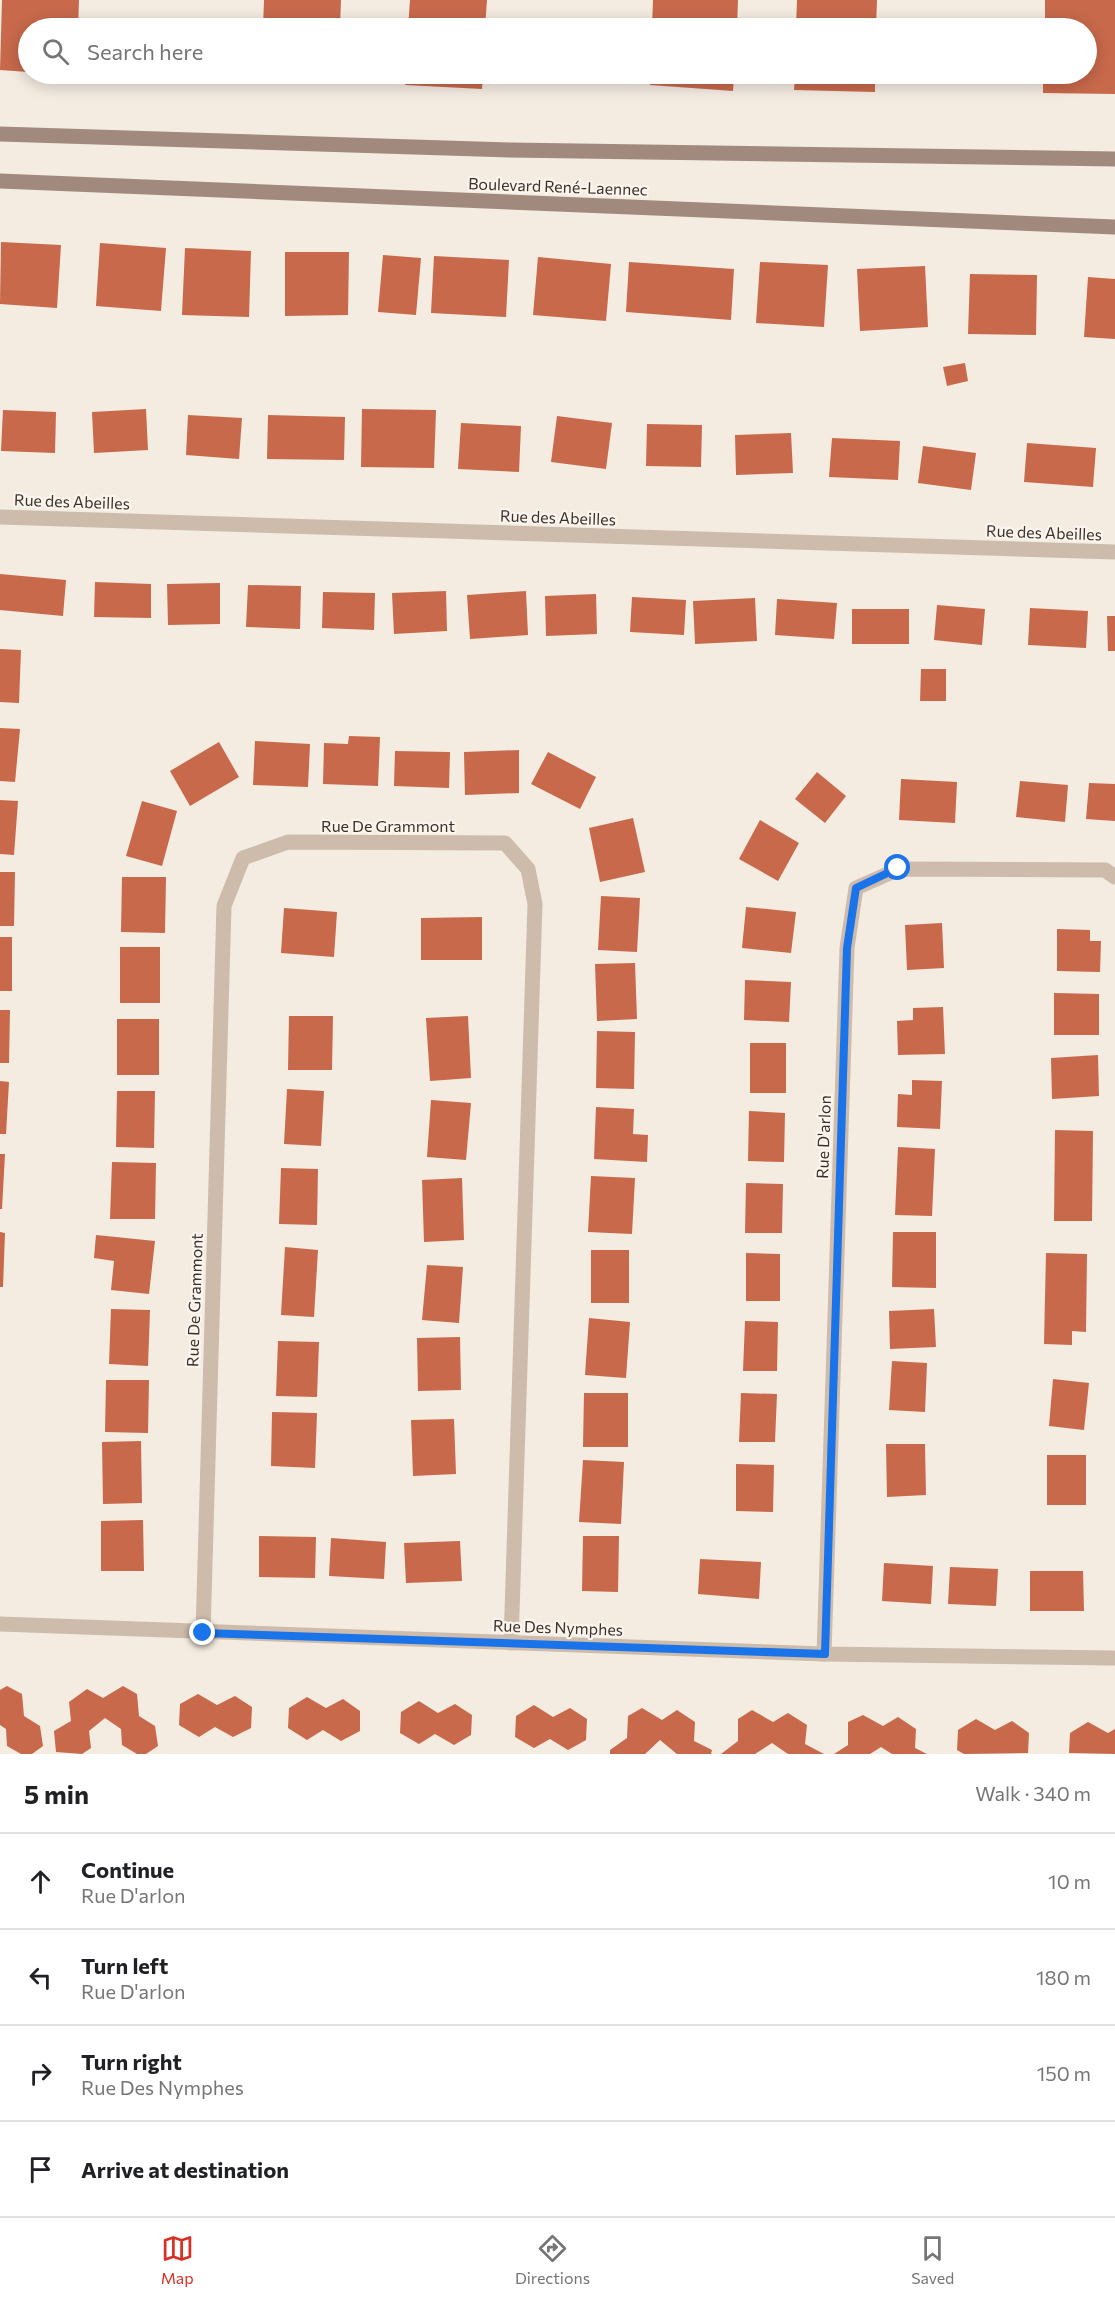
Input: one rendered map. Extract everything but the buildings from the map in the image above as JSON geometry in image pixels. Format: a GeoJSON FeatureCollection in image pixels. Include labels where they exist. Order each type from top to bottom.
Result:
{"type":"FeatureCollection","features":[{"type":"Feature","properties":{"kind":"street","name":"Boulevard René-Laennec"},"geometry":{"type":"LineString","coordinates":[[0,134],[510,150],[1115,159]]}},
{"type":"Feature","properties":{"kind":"street","name":"Boulevard René-Laennec"},"geometry":{"type":"LineString","coordinates":[[0,181],[1115,228]]}},
{"type":"Feature","properties":{"kind":"street","name":"Rue des Abeilles"},"geometry":{"type":"LineString","coordinates":[[0,517],[1115,552]]}},
{"type":"Feature","properties":{"kind":"street","name":"Rue De Grammont"},"geometry":{"type":"LineString","coordinates":[[203,1633],[224,906],[243,858],[288,842],[505,843],[528,869],[535,904],[511,1643]]}},
{"type":"Feature","properties":{"kind":"street","name":"Rue D'arlon"},"geometry":{"type":"LineString","coordinates":[[825,1654],[847,948],[856,888],[898,868],[1105,870],[1115,877]]}},
{"type":"Feature","properties":{"kind":"street","name":"Rue Des Nymphes"},"geometry":{"type":"LineString","coordinates":[[0,1624],[825,1654],[1115,1658]]}},
{"type":"Feature","properties":{"kind":"route"},"geometry":{"type":"LineString","coordinates":[[203,1633],[825,1654],[847,948],[856,888],[898,868]]}}]}
